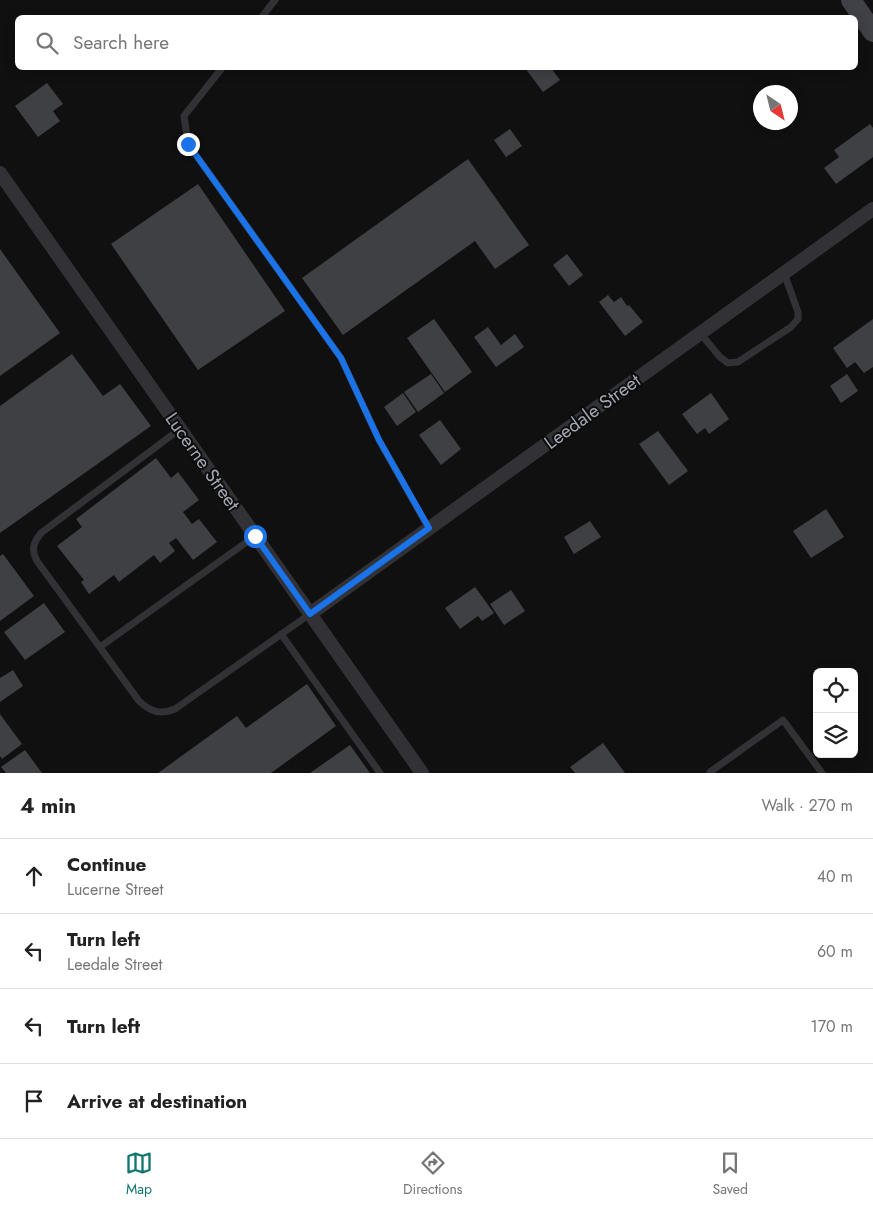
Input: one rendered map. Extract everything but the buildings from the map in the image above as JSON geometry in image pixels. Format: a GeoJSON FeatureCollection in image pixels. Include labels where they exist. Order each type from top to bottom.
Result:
{"type":"FeatureCollection","features":[{"type":"Feature","properties":{"kind":"main road"},"geometry":{"type":"LineString","coordinates":[[851,0],[873,32]]}},
{"type":"Feature","properties":{"kind":"street","name":"Lucerne Street"},"geometry":{"type":"LineString","coordinates":[[2,180],[422,773]]}},
{"type":"Feature","properties":{"kind":"street","name":"Leedale Street"},"geometry":{"type":"LineString","coordinates":[[310,614],[873,209]]}},
{"type":"Feature","properties":{"kind":"lane"},"geometry":{"type":"LineString","coordinates":[[263,15],[275,0]]}},
{"type":"Feature","properties":{"kind":"lane"},"geometry":{"type":"LineString","coordinates":[[220,70],[184,116],[188,144],[341,358],[379,440],[429,528]]}},
{"type":"Feature","properties":{"kind":"lane"},"geometry":{"type":"LineString","coordinates":[[700,333],[720,357],[728,363],[738,362],[792,327],[798,319],[798,312],[784,273]]}},
{"type":"Feature","properties":{"kind":"lane"},"geometry":{"type":"LineString","coordinates":[[180,429],[48,526],[36,539],[33,548],[33,554],[37,561],[139,701],[146,708],[156,712],[166,712],[175,709],[310,614]]}},
{"type":"Feature","properties":{"kind":"lane"},"geometry":{"type":"LineString","coordinates":[[100,647],[255,536]]}},
{"type":"Feature","properties":{"kind":"lane"},"geometry":{"type":"LineString","coordinates":[[281,634],[380,773]]}},
{"type":"Feature","properties":{"kind":"lane"},"geometry":{"type":"LineString","coordinates":[[710,772],[783,720],[822,773]]}},
{"type":"Feature","properties":{"kind":"route"},"geometry":{"type":"LineString","coordinates":[[188,144],[341,358],[379,440],[429,528],[310,614],[255,536]]}}]}
